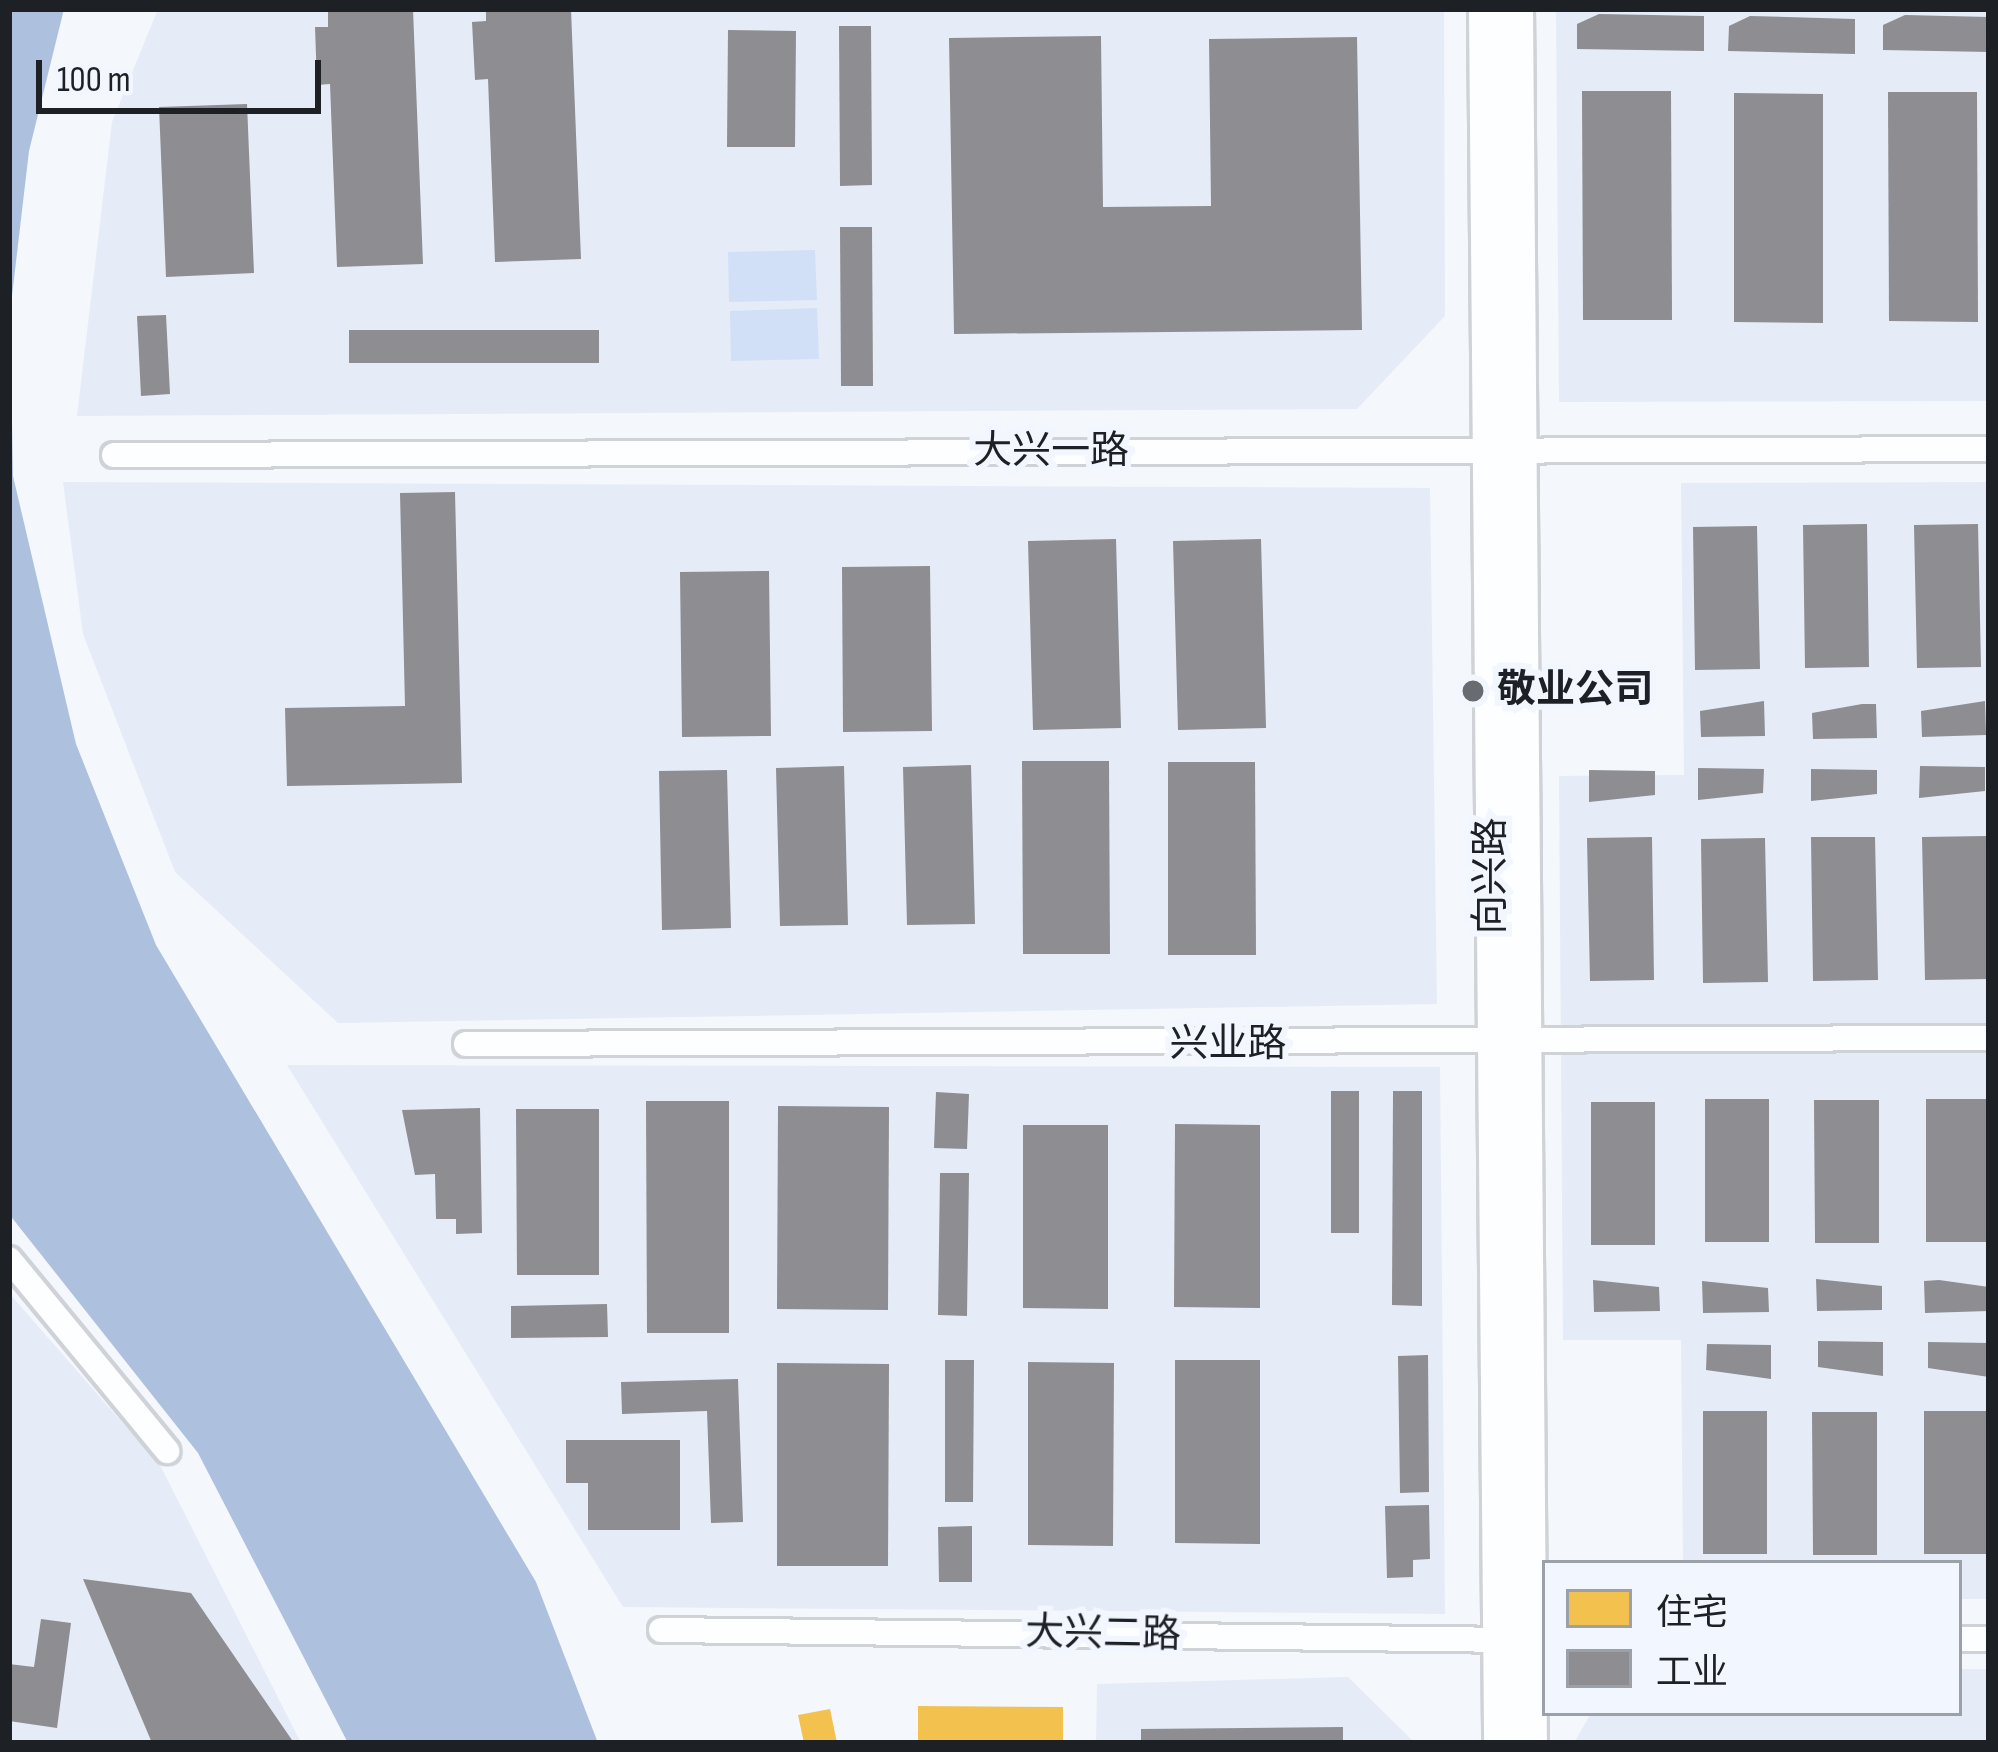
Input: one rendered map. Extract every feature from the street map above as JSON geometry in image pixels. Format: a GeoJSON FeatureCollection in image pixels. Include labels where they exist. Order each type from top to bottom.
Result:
{"type":"FeatureCollection","features":[{"type":"Feature","properties":{"kind":"street","name":"向兴路"},"geometry":{"type":"LineString","coordinates":[[1485,9],[1504,450],[1509,1046],[1530,1743]]}},
{"type":"Feature","properties":{"kind":"street","name":"向兴路"},"geometry":{"type":"LineString","coordinates":[[1504,450],[1516,9]]}},
{"type":"Feature","properties":{"kind":"street","name":"大兴一路"},"geometry":{"type":"LineString","coordinates":[[113,455],[1989,449]]}},
{"type":"Feature","properties":{"kind":"street","name":"兴业路"},"geometry":{"type":"LineString","coordinates":[[466,1044],[1509,1046],[1989,1038]]}},
{"type":"Feature","properties":{"kind":"street"},"geometry":{"type":"LineString","coordinates":[[9,1259],[166,1451]]}},
{"type":"Feature","properties":{"kind":"street","name":"大兴二路"},"geometry":{"type":"LineString","coordinates":[[661,1630],[1524,1640]]}},
{"type":"Feature","properties":{"kind":"street","name":"向兴路"},"geometry":{"type":"LineString","coordinates":[[1500,1743],[1524,1640]]}},
{"type":"Feature","properties":{"kind":"shaded area"},"geometry":{"type":"Polygon","coordinates":[[[9,9],[64,9],[29,151],[10,313],[13,476],[76,744],[156,945],[536,1582],[598,1743],[348,1743],[198,1453],[9,1214],[9,9]]]}},
{"type":"Feature","properties":{"kind":"shaded area"},"geometry":{"type":"Polygon","coordinates":[[[158,9],[1444,9],[1445,316],[1357,409],[77,416],[112,122],[158,9]]]}},
{"type":"Feature","properties":{"kind":"shaded area"},"geometry":{"type":"Polygon","coordinates":[[[1556,9],[1989,9],[1989,401],[1559,402],[1556,9]]]}},
{"type":"Feature","properties":{"kind":"shaded area"},"geometry":{"type":"Polygon","coordinates":[[[815,250],[817,300],[729,302],[728,252],[815,250]]]}},
{"type":"Feature","properties":{"kind":"shaded area"},"geometry":{"type":"Polygon","coordinates":[[[817,308],[819,359],[731,361],[730,311],[817,308]]]}},
{"type":"Feature","properties":{"kind":"shaded area"},"geometry":{"type":"Polygon","coordinates":[[[63,482],[1430,488],[1437,1004],[338,1023],[175,872],[83,634],[63,482]]]}},
{"type":"Feature","properties":{"kind":"shaded area"},"geometry":{"type":"Polygon","coordinates":[[[1989,482],[1989,1599],[1962,1599],[1962,1560],[1683,1560],[1681,1340],[1563,1340],[1559,776],[1684,775],[1681,483],[1989,482]]]}},
{"type":"Feature","properties":{"kind":"shaded area"},"geometry":{"type":"Polygon","coordinates":[[[287,1065],[1440,1067],[1445,1614],[623,1607],[287,1065]]]}},
{"type":"Feature","properties":{"kind":"shaded area"},"geometry":{"type":"Polygon","coordinates":[[[9,1293],[161,1467],[301,1743],[9,1743],[9,1293]]]}},
{"type":"Feature","properties":{"kind":"shaded area"},"geometry":{"type":"Polygon","coordinates":[[[1962,1669],[1989,1669],[1989,1743],[1574,1743],[1589,1716],[1962,1716],[1962,1669]]]}},
{"type":"Feature","properties":{"kind":"shaded area"},"geometry":{"type":"Polygon","coordinates":[[[1348,1677],[1415,1743],[1096,1743],[1097,1684],[1348,1677]]]}},
{"type":"Feature","properties":{"kind":"building: 住宅"},"geometry":{"type":"Polygon","coordinates":[[[918,1706],[1063,1707],[1063,1743],[918,1743],[918,1706]]]}},
{"type":"Feature","properties":{"kind":"building: 住宅"},"geometry":{"type":"Polygon","coordinates":[[[830,1709],[837,1743],[804,1743],[798,1715],[830,1709]]]}},
{"type":"Feature","properties":{"kind":"building: 工业"},"geometry":{"type":"Polygon","coordinates":[[[328,9],[413,9],[423,264],[337,267],[330,84],[317,85],[315,27],[328,27],[328,9]]]}},
{"type":"Feature","properties":{"kind":"building: 工业"},"geometry":{"type":"Polygon","coordinates":[[[486,9],[571,9],[581,259],[495,262],[488,79],[475,80],[472,22],[486,21],[486,9]]]}},
{"type":"Feature","properties":{"kind":"building: 工业"},"geometry":{"type":"Polygon","coordinates":[[[1599,14],[1704,16],[1704,51],[1577,49],[1577,24],[1599,14]]]}},
{"type":"Feature","properties":{"kind":"building: 工业"},"geometry":{"type":"Polygon","coordinates":[[[1905,15],[1989,17],[1989,52],[1883,50],[1883,25],[1905,15]]]}},
{"type":"Feature","properties":{"kind":"building: 工业"},"geometry":{"type":"Polygon","coordinates":[[[1750,16],[1855,19],[1855,54],[1728,51],[1729,26],[1750,16]]]}},
{"type":"Feature","properties":{"kind":"building: 工业"},"geometry":{"type":"Polygon","coordinates":[[[839,26],[871,26],[872,185],[840,186],[839,26]]]}},
{"type":"Feature","properties":{"kind":"building: 工业"},"geometry":{"type":"Polygon","coordinates":[[[728,30],[796,31],[795,147],[727,147],[728,30]]]}},
{"type":"Feature","properties":{"kind":"building: 工业"},"geometry":{"type":"Polygon","coordinates":[[[1101,36],[1103,207],[1211,206],[1209,39],[1357,37],[1362,330],[954,334],[949,38],[1101,36]]]}},
{"type":"Feature","properties":{"kind":"building: 工业"},"geometry":{"type":"Polygon","coordinates":[[[1582,91],[1671,91],[1672,320],[1583,320],[1582,91]]]}},
{"type":"Feature","properties":{"kind":"building: 工业"},"geometry":{"type":"Polygon","coordinates":[[[1888,92],[1977,92],[1978,322],[1889,321],[1888,92]]]}},
{"type":"Feature","properties":{"kind":"building: 工业"},"geometry":{"type":"Polygon","coordinates":[[[1734,93],[1823,94],[1823,323],[1734,322],[1734,93]]]}},
{"type":"Feature","properties":{"kind":"building: 工业"},"geometry":{"type":"Polygon","coordinates":[[[247,104],[254,273],[166,277],[159,107],[247,104]]]}},
{"type":"Feature","properties":{"kind":"building: 工业"},"geometry":{"type":"Polygon","coordinates":[[[840,227],[872,227],[873,386],[841,386],[840,227]]]}},
{"type":"Feature","properties":{"kind":"building: 工业"},"geometry":{"type":"Polygon","coordinates":[[[166,315],[170,394],[141,396],[137,316],[166,315]]]}},
{"type":"Feature","properties":{"kind":"building: 工业"},"geometry":{"type":"Polygon","coordinates":[[[349,330],[599,330],[599,363],[349,363],[349,330]]]}},
{"type":"Feature","properties":{"kind":"building: 工业"},"geometry":{"type":"Polygon","coordinates":[[[455,492],[462,783],[287,786],[285,708],[405,706],[400,493],[455,492]]]}},
{"type":"Feature","properties":{"kind":"building: 工业"},"geometry":{"type":"Polygon","coordinates":[[[1867,524],[1869,667],[1805,668],[1803,525],[1867,524]]]}},
{"type":"Feature","properties":{"kind":"building: 工业"},"geometry":{"type":"Polygon","coordinates":[[[1978,524],[1981,667],[1917,668],[1914,525],[1978,524]]]}},
{"type":"Feature","properties":{"kind":"building: 工业"},"geometry":{"type":"Polygon","coordinates":[[[1757,526],[1760,669],[1695,670],[1693,527],[1757,526]]]}},
{"type":"Feature","properties":{"kind":"building: 工业"},"geometry":{"type":"Polygon","coordinates":[[[1116,539],[1121,728],[1033,730],[1028,541],[1116,539]]]}},
{"type":"Feature","properties":{"kind":"building: 工业"},"geometry":{"type":"Polygon","coordinates":[[[1261,539],[1266,728],[1178,730],[1173,541],[1261,539]]]}},
{"type":"Feature","properties":{"kind":"building: 工业"},"geometry":{"type":"Polygon","coordinates":[[[930,566],[932,731],[843,732],[842,567],[930,566]]]}},
{"type":"Feature","properties":{"kind":"building: 工业"},"geometry":{"type":"Polygon","coordinates":[[[769,571],[771,736],[682,737],[680,572],[769,571]]]}},
{"type":"Feature","properties":{"kind":"building: 工业"},"geometry":{"type":"Polygon","coordinates":[[[1764,701],[1765,736],[1701,737],[1700,711],[1764,701]]]}},
{"type":"Feature","properties":{"kind":"building: 工业"},"geometry":{"type":"Polygon","coordinates":[[[1985,701],[1986,735],[1922,737],[1921,711],[1985,701]]]}},
{"type":"Feature","properties":{"kind":"building: 工业"},"geometry":{"type":"Polygon","coordinates":[[[1876,704],[1877,738],[1813,739],[1812,713],[1876,704]]]}},
{"type":"Feature","properties":{"kind":"building: 工业"},"geometry":{"type":"Polygon","coordinates":[[[1022,761],[1109,761],[1110,954],[1023,954],[1022,761]]]}},
{"type":"Feature","properties":{"kind":"building: 工业"},"geometry":{"type":"Polygon","coordinates":[[[1168,762],[1255,762],[1256,955],[1168,955],[1168,762]]]}},
{"type":"Feature","properties":{"kind":"building: 工业"},"geometry":{"type":"Polygon","coordinates":[[[971,765],[975,924],[907,925],[903,767],[971,765]]]}},
{"type":"Feature","properties":{"kind":"building: 工业"},"geometry":{"type":"Polygon","coordinates":[[[844,766],[848,925],[780,926],[776,768],[844,766]]]}},
{"type":"Feature","properties":{"kind":"building: 工业"},"geometry":{"type":"Polygon","coordinates":[[[1920,766],[1985,767],[1985,791],[1919,798],[1920,766]]]}},
{"type":"Feature","properties":{"kind":"building: 工业"},"geometry":{"type":"Polygon","coordinates":[[[1698,768],[1764,769],[1763,793],[1698,800],[1698,768]]]}},
{"type":"Feature","properties":{"kind":"building: 工业"},"geometry":{"type":"Polygon","coordinates":[[[1811,769],[1877,770],[1877,794],[1811,801],[1811,769]]]}},
{"type":"Feature","properties":{"kind":"building: 工业"},"geometry":{"type":"Polygon","coordinates":[[[727,770],[731,928],[662,930],[659,771],[727,770]]]}},
{"type":"Feature","properties":{"kind":"building: 工业"},"geometry":{"type":"Polygon","coordinates":[[[1589,770],[1655,771],[1655,795],[1589,802],[1589,770]]]}},
{"type":"Feature","properties":{"kind":"building: 工业"},"geometry":{"type":"Polygon","coordinates":[[[1987,836],[1989,979],[1925,980],[1922,837],[1987,836]]]}},
{"type":"Feature","properties":{"kind":"building: 工业"},"geometry":{"type":"Polygon","coordinates":[[[1652,837],[1654,980],[1590,981],[1587,838],[1652,837]]]}},
{"type":"Feature","properties":{"kind":"building: 工业"},"geometry":{"type":"Polygon","coordinates":[[[1811,837],[1875,837],[1878,980],[1813,981],[1811,837]]]}},
{"type":"Feature","properties":{"kind":"building: 工业"},"geometry":{"type":"Polygon","coordinates":[[[1765,838],[1768,982],[1703,983],[1701,839],[1765,838]]]}},
{"type":"Feature","properties":{"kind":"building: 工业"},"geometry":{"type":"Polygon","coordinates":[[[1331,1091],[1359,1091],[1359,1233],[1331,1233],[1331,1091]]]}},
{"type":"Feature","properties":{"kind":"building: 工业"},"geometry":{"type":"Polygon","coordinates":[[[1393,1091],[1422,1091],[1422,1306],[1392,1305],[1393,1091]]]}},
{"type":"Feature","properties":{"kind":"building: 工业"},"geometry":{"type":"Polygon","coordinates":[[[936,1092],[969,1094],[967,1149],[934,1148],[936,1092]]]}},
{"type":"Feature","properties":{"kind":"building: 工业"},"geometry":{"type":"Polygon","coordinates":[[[1705,1099],[1769,1099],[1769,1242],[1705,1242],[1705,1099]]]}},
{"type":"Feature","properties":{"kind":"building: 工业"},"geometry":{"type":"Polygon","coordinates":[[[1926,1099],[1989,1099],[1989,1242],[1926,1242],[1926,1099]]]}},
{"type":"Feature","properties":{"kind":"building: 工业"},"geometry":{"type":"Polygon","coordinates":[[[1814,1100],[1879,1100],[1879,1243],[1815,1243],[1814,1100]]]}},
{"type":"Feature","properties":{"kind":"building: 工业"},"geometry":{"type":"Polygon","coordinates":[[[646,1101],[729,1101],[729,1333],[647,1333],[646,1101]]]}},
{"type":"Feature","properties":{"kind":"building: 工业"},"geometry":{"type":"Polygon","coordinates":[[[1591,1102],[1655,1102],[1655,1245],[1591,1245],[1591,1102]]]}},
{"type":"Feature","properties":{"kind":"building: 工业"},"geometry":{"type":"Polygon","coordinates":[[[778,1106],[889,1107],[888,1310],[777,1309],[778,1106]]]}},
{"type":"Feature","properties":{"kind":"building: 工业"},"geometry":{"type":"Polygon","coordinates":[[[480,1108],[482,1233],[456,1234],[456,1219],[436,1219],[435,1174],[415,1175],[402,1110],[480,1108]]]}},
{"type":"Feature","properties":{"kind":"building: 工业"},"geometry":{"type":"Polygon","coordinates":[[[516,1109],[599,1109],[599,1275],[517,1275],[516,1109]]]}},
{"type":"Feature","properties":{"kind":"building: 工业"},"geometry":{"type":"Polygon","coordinates":[[[1175,1124],[1260,1125],[1260,1308],[1174,1307],[1175,1124]]]}},
{"type":"Feature","properties":{"kind":"building: 工业"},"geometry":{"type":"Polygon","coordinates":[[[1023,1125],[1108,1125],[1108,1309],[1023,1308],[1023,1125]]]}},
{"type":"Feature","properties":{"kind":"building: 工业"},"geometry":{"type":"Polygon","coordinates":[[[940,1173],[969,1173],[967,1316],[938,1315],[940,1173]]]}},
{"type":"Feature","properties":{"kind":"building: 工业"},"geometry":{"type":"Polygon","coordinates":[[[1816,1279],[1882,1286],[1882,1310],[1817,1311],[1816,1279]]]}},
{"type":"Feature","properties":{"kind":"building: 工业"},"geometry":{"type":"Polygon","coordinates":[[[1593,1280],[1659,1287],[1660,1311],[1594,1312],[1593,1280]]]}},
{"type":"Feature","properties":{"kind":"building: 工业"},"geometry":{"type":"Polygon","coordinates":[[[1702,1281],[1768,1288],[1769,1312],[1703,1313],[1702,1281]]]}},
{"type":"Feature","properties":{"kind":"building: 工业"},"geometry":{"type":"Polygon","coordinates":[[[1924,1281],[1989,1287],[1989,1311],[1925,1313],[1924,1281]]]}},
{"type":"Feature","properties":{"kind":"building: 工业"},"geometry":{"type":"Polygon","coordinates":[[[607,1304],[608,1337],[511,1338],[511,1306],[607,1304]]]}},
{"type":"Feature","properties":{"kind":"building: 工业"},"geometry":{"type":"Polygon","coordinates":[[[1818,1341],[1883,1342],[1883,1376],[1818,1367],[1818,1341]]]}},
{"type":"Feature","properties":{"kind":"building: 工业"},"geometry":{"type":"Polygon","coordinates":[[[1928,1342],[1989,1343],[1989,1377],[1928,1368],[1928,1342]]]}},
{"type":"Feature","properties":{"kind":"building: 工业"},"geometry":{"type":"Polygon","coordinates":[[[1707,1344],[1771,1345],[1771,1379],[1706,1370],[1707,1344]]]}},
{"type":"Feature","properties":{"kind":"building: 工业"},"geometry":{"type":"Polygon","coordinates":[[[1428,1355],[1429,1492],[1400,1493],[1398,1356],[1428,1355]]]}},
{"type":"Feature","properties":{"kind":"building: 工业"},"geometry":{"type":"Polygon","coordinates":[[[945,1360],[974,1360],[973,1502],[945,1502],[945,1360]]]}},
{"type":"Feature","properties":{"kind":"building: 工业"},"geometry":{"type":"Polygon","coordinates":[[[1175,1360],[1260,1360],[1260,1544],[1175,1543],[1175,1360]]]}},
{"type":"Feature","properties":{"kind":"building: 工业"},"geometry":{"type":"Polygon","coordinates":[[[1028,1362],[1114,1363],[1113,1546],[1028,1545],[1028,1362]]]}},
{"type":"Feature","properties":{"kind":"building: 工业"},"geometry":{"type":"Polygon","coordinates":[[[777,1363],[889,1364],[888,1566],[777,1566],[777,1363]]]}},
{"type":"Feature","properties":{"kind":"building: 工业"},"geometry":{"type":"Polygon","coordinates":[[[738,1379],[743,1522],[711,1523],[707,1411],[622,1414],[621,1382],[738,1379]]]}},
{"type":"Feature","properties":{"kind":"building: 工业"},"geometry":{"type":"Polygon","coordinates":[[[1703,1411],[1767,1411],[1767,1554],[1703,1554],[1703,1411]]]}},
{"type":"Feature","properties":{"kind":"building: 工业"},"geometry":{"type":"Polygon","coordinates":[[[1924,1411],[1988,1411],[1988,1554],[1924,1554],[1924,1411]]]}},
{"type":"Feature","properties":{"kind":"building: 工业"},"geometry":{"type":"Polygon","coordinates":[[[1812,1412],[1877,1412],[1877,1555],[1813,1555],[1812,1412]]]}},
{"type":"Feature","properties":{"kind":"building: 工业"},"geometry":{"type":"Polygon","coordinates":[[[566,1440],[680,1440],[680,1530],[588,1530],[588,1483],[566,1483],[566,1440]]]}},
{"type":"Feature","properties":{"kind":"building: 工业"},"geometry":{"type":"Polygon","coordinates":[[[1429,1505],[1430,1559],[1413,1560],[1413,1577],[1387,1578],[1385,1506],[1429,1505]]]}},
{"type":"Feature","properties":{"kind":"building: 工业"},"geometry":{"type":"Polygon","coordinates":[[[972,1526],[972,1582],[939,1582],[938,1527],[972,1526]]]}},
{"type":"Feature","properties":{"kind":"building: 工业"},"geometry":{"type":"Polygon","coordinates":[[[83,1579],[191,1593],[294,1743],[152,1743],[83,1579]]]}},
{"type":"Feature","properties":{"kind":"building: 工业"},"geometry":{"type":"Polygon","coordinates":[[[41,1619],[71,1623],[57,1728],[9,1721],[9,1664],[34,1667],[41,1619]]]}},
{"type":"Feature","properties":{"kind":"building: 工业"},"geometry":{"type":"Polygon","coordinates":[[[1343,1727],[1343,1743],[1141,1743],[1141,1729],[1343,1727]]]}},
{"type":"Feature","properties":{"kind":"place","name":"敬业公司"},"geometry":{"type":"Point","coordinates":[1473,691]}}]}
